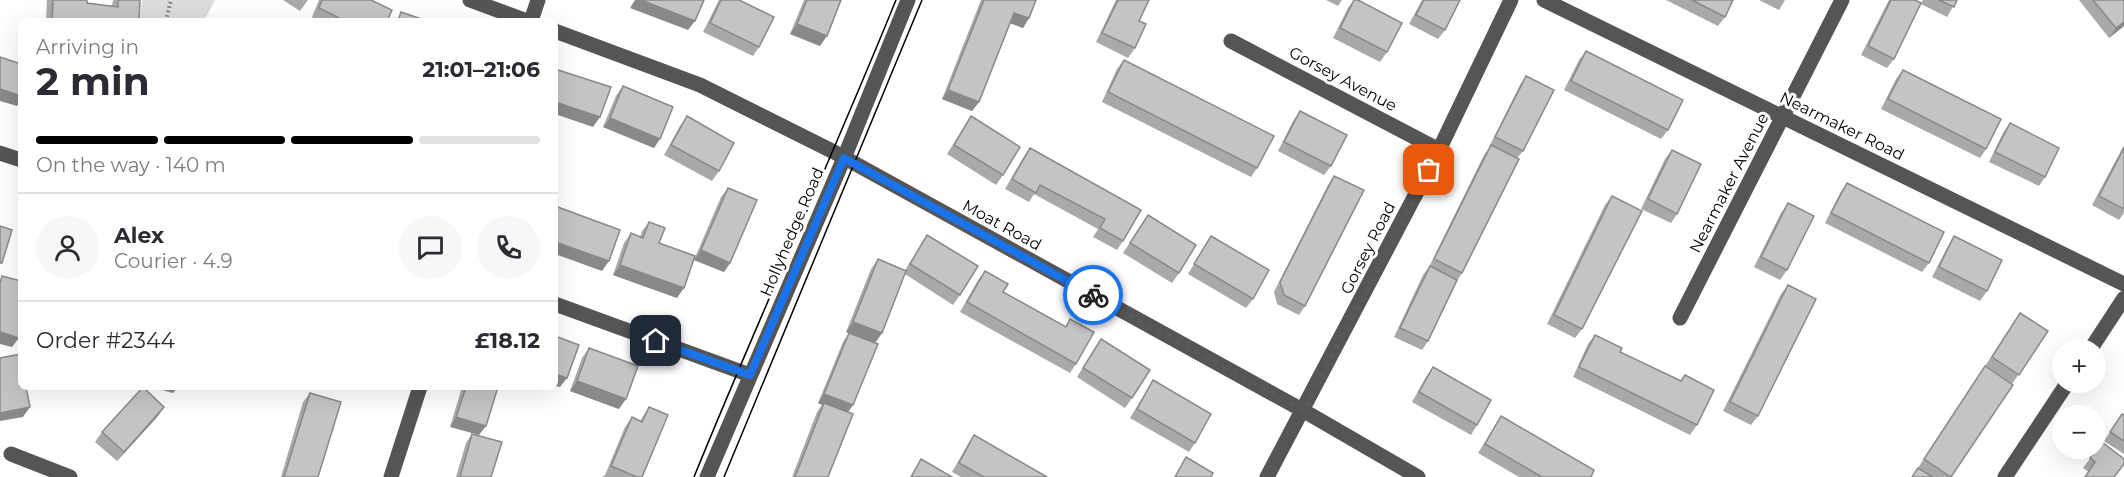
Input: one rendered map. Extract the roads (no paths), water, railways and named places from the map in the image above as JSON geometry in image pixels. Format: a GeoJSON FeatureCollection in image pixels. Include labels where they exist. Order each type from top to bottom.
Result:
{"type":"FeatureCollection","features":[{"type":"Feature","properties":{"kind":"street"},"geometry":{"type":"LineString","coordinates":[[470,0],[521,18]]}},
{"type":"Feature","properties":{"kind":"street"},"geometry":{"type":"LineString","coordinates":[[530,18],[538,0]]}},
{"type":"Feature","properties":{"kind":"street","name":"Hollyhedge Road"},"geometry":{"type":"LineString","coordinates":[[707,477],[844,158],[908,0]]}},
{"type":"Feature","properties":{"kind":"street","name":"Gorsey Road"},"geometry":{"type":"LineString","coordinates":[[1267,477],[1304,411],[1439,150],[1511,0]]}},
{"type":"Feature","properties":{"kind":"street","name":"Nearmaker Road"},"geometry":{"type":"LineString","coordinates":[[1544,0],[2124,284]]}},
{"type":"Feature","properties":{"kind":"street","name":"Nearmaker Avenue"},"geometry":{"type":"LineString","coordinates":[[1680,318],[1842,0]]}},
{"type":"Feature","properties":{"kind":"street","name":"Moat Road"},"geometry":{"type":"LineString","coordinates":[[558,33],[700,86],[844,158],[1304,411],[1418,477]]}},
{"type":"Feature","properties":{"kind":"street","name":"Gorsey Avenue"},"geometry":{"type":"LineString","coordinates":[[1231,41],[1439,150]]}},
{"type":"Feature","properties":{"kind":"street"},"geometry":{"type":"LineString","coordinates":[[0,153],[18,159]]}},
{"type":"Feature","properties":{"kind":"street"},"geometry":{"type":"LineString","coordinates":[[2097,339],[2124,298]]}},
{"type":"Feature","properties":{"kind":"street"},"geometry":{"type":"LineString","coordinates":[[558,305],[750,375]]}},
{"type":"Feature","properties":{"kind":"street"},"geometry":{"type":"LineString","coordinates":[[391,477],[419,390]]}},
{"type":"Feature","properties":{"kind":"street"},"geometry":{"type":"LineString","coordinates":[[2005,477],[2061,393]]}},
{"type":"Feature","properties":{"kind":"street"},"geometry":{"type":"LineString","coordinates":[[11,454],[46,473],[70,477]]}},
{"type":"Feature","properties":{"kind":"tram line"},"geometry":{"type":"LineString","coordinates":[[694,477],[896,0]]}},
{"type":"Feature","properties":{"kind":"tram line"},"geometry":{"type":"LineString","coordinates":[[724,477],[922,0]]}}]}
